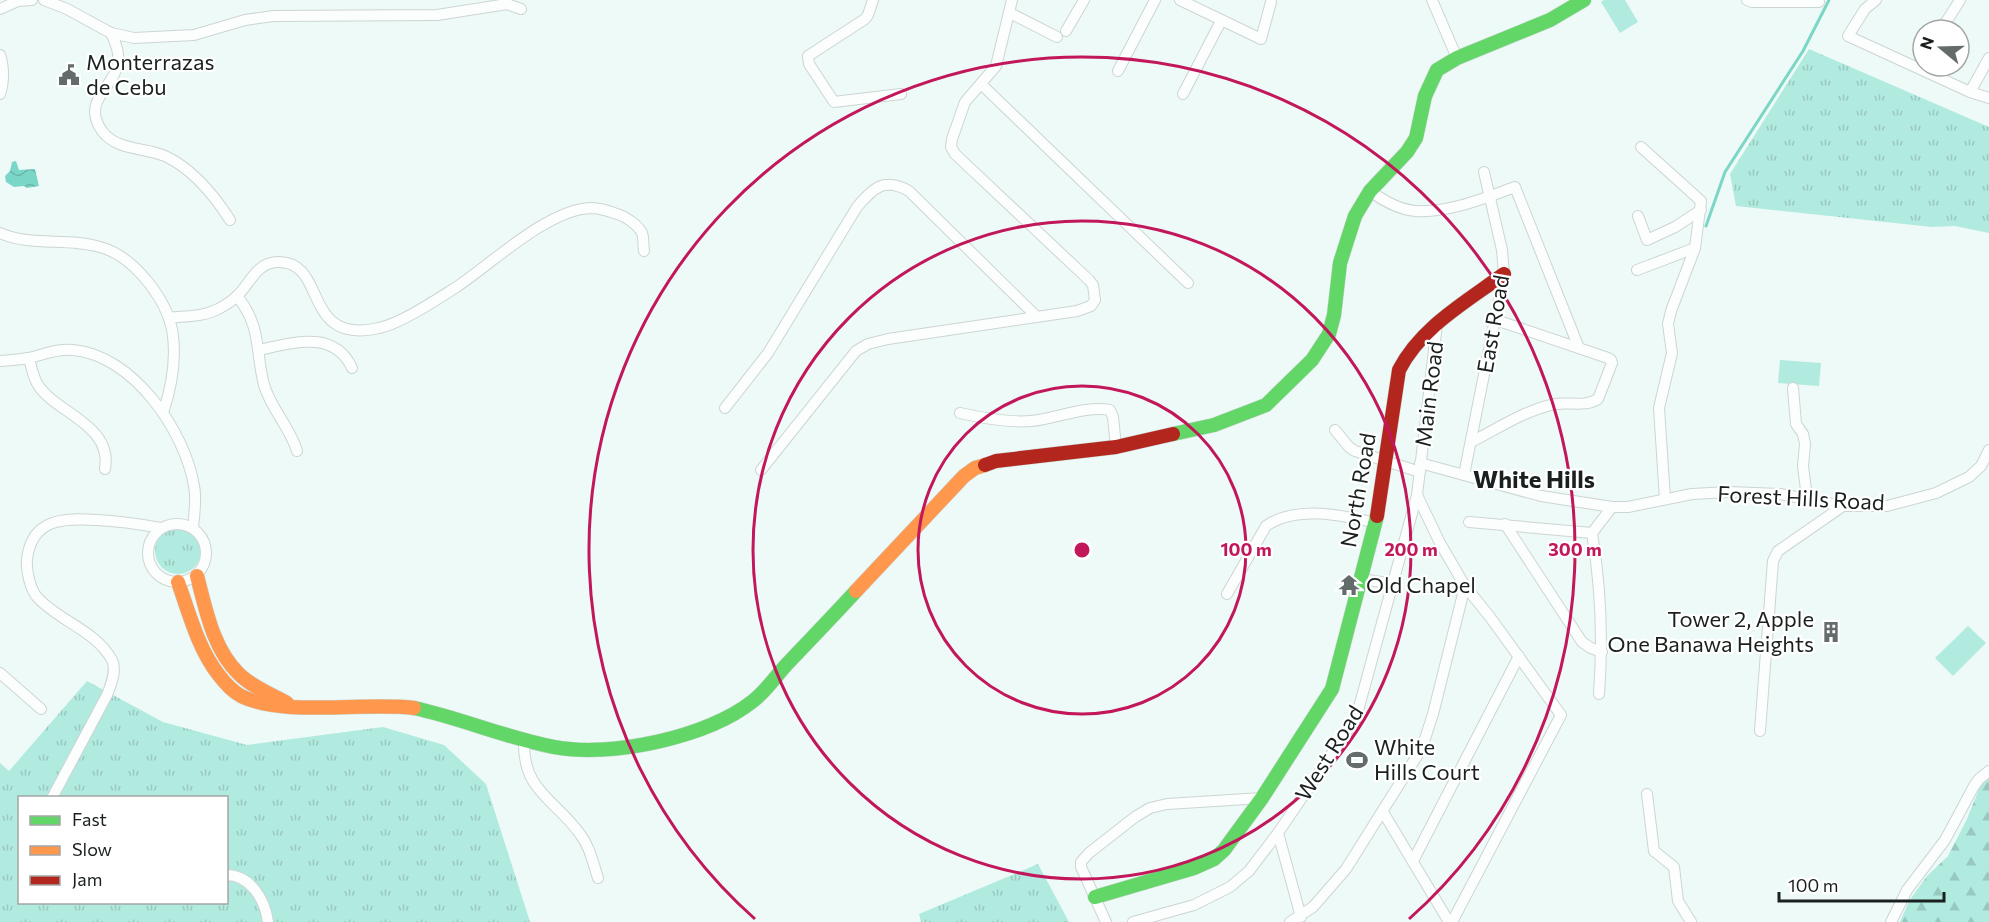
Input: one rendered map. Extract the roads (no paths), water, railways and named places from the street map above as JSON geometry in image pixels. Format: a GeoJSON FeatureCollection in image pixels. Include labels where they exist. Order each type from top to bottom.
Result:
{"type":"FeatureCollection","features":[{"type":"Feature","properties":{"kind":"street"},"geometry":{"type":"LineString","coordinates":[[0,9],[18,1],[32,0]]}},
{"type":"Feature","properties":{"kind":"street"},"geometry":{"type":"LineString","coordinates":[[44,0],[67,9],[111,33],[134,38],[194,35],[245,20],[273,16],[436,15],[507,4],[521,9]]}},
{"type":"Feature","properties":{"kind":"street"},"geometry":{"type":"LineString","coordinates":[[873,0],[865,19],[808,56],[809,64],[834,102],[901,94]]}},
{"type":"Feature","properties":{"kind":"street"},"geometry":{"type":"LineString","coordinates":[[761,470],[856,351],[868,344],[888,339],[1085,310],[1095,300],[1096,293],[1089,280],[955,154],[951,147],[965,102],[996,66],[1012,0]]}},
{"type":"Feature","properties":{"kind":"street"},"geometry":{"type":"LineString","coordinates":[[1010,13],[1062,34],[1084,0]]}},
{"type":"Feature","properties":{"kind":"street"},"geometry":{"type":"LineString","coordinates":[[1118,71],[1155,0]]}},
{"type":"Feature","properties":{"kind":"street"},"geometry":{"type":"LineString","coordinates":[[1180,0],[1261,39],[1271,2]]}},
{"type":"Feature","properties":{"kind":"street"},"geometry":{"type":"LineString","coordinates":[[1432,0],[1457,58]]}},
{"type":"Feature","properties":{"kind":"street"},"geometry":{"type":"LineString","coordinates":[[178,582],[209,661],[221,680],[249,700],[289,705],[408,708],[553,747],[583,750],[654,741],[699,729],[727,718],[754,700],[964,476],[975,468],[996,461],[1116,447],[1214,425],[1266,405],[1312,360],[1329,334],[1345,243],[1355,216],[1370,192],[1407,152],[1416,138],[1425,96],[1437,70],[1457,58],[1544,22],[1584,0]]}},
{"type":"Feature","properties":{"kind":"street"},"geometry":{"type":"LineString","coordinates":[[1747,0],[1752,2],[1819,2]]}},
{"type":"Feature","properties":{"kind":"street"},"geometry":{"type":"LineString","coordinates":[[1876,0],[1865,9],[1848,36],[1911,60]]}},
{"type":"Feature","properties":{"kind":"street"},"geometry":{"type":"LineString","coordinates":[[1949,18],[1960,0]]}},
{"type":"Feature","properties":{"kind":"street"},"geometry":{"type":"LineString","coordinates":[[1183,94],[1221,21]]}},
{"type":"Feature","properties":{"kind":"street"},"geometry":{"type":"LineString","coordinates":[[111,33],[117,44],[118,64],[99,94],[96,106],[96,119],[102,130],[111,140],[123,146],[164,156],[178,164],[207,188],[230,220]]}},
{"type":"Feature","properties":{"kind":"street"},"geometry":{"type":"LineString","coordinates":[[0,55],[2,88],[0,94]]}},
{"type":"Feature","properties":{"kind":"street"},"geometry":{"type":"LineString","coordinates":[[1970,92],[1989,58]]}},
{"type":"Feature","properties":{"kind":"street"},"geometry":{"type":"LineString","coordinates":[[1946,78],[1970,92],[1989,99]]}},
{"type":"Feature","properties":{"kind":"street"},"geometry":{"type":"LineString","coordinates":[[981,84],[1188,283]]}},
{"type":"Feature","properties":{"kind":"street"},"geometry":{"type":"LineString","coordinates":[[1641,147],[1701,201],[1695,248],[1668,324],[1672,352],[1659,408],[1665,499]]}},
{"type":"Feature","properties":{"kind":"street","name":"East Road"},"geometry":{"type":"LineString","coordinates":[[1464,475],[1504,274],[1502,250],[1484,172]]}},
{"type":"Feature","properties":{"kind":"street"},"geometry":{"type":"LineString","coordinates":[[725,408],[768,353],[857,207],[869,193],[883,184],[897,185],[909,191],[1037,316]]}},
{"type":"Feature","properties":{"kind":"street"},"geometry":{"type":"LineString","coordinates":[[1370,192],[1393,205],[1416,211],[1443,209],[1515,187],[1579,348]]}},
{"type":"Feature","properties":{"kind":"street"},"geometry":{"type":"LineString","coordinates":[[169,318],[204,314],[217,309],[237,296],[258,270],[277,262],[303,267],[318,305],[328,320],[339,328],[366,331],[382,328],[455,287],[545,224],[570,213],[590,208],[622,215],[636,226],[642,233],[644,251]]}},
{"type":"Feature","properties":{"kind":"street"},"geometry":{"type":"LineString","coordinates":[[1638,216],[1647,240],[1676,227],[1701,210]]}},
{"type":"Feature","properties":{"kind":"street"},"geometry":{"type":"LineString","coordinates":[[0,233],[8,237],[32,241],[95,246],[116,254],[144,277],[169,318],[173,337],[171,384],[163,413]]}},
{"type":"Feature","properties":{"kind":"street"},"geometry":{"type":"LineString","coordinates":[[1637,270],[1695,248]]}},
{"type":"Feature","properties":{"kind":"street","name":"North Road"},"geometry":{"type":"LineString","coordinates":[[1095,897],[1206,864],[1224,850],[1262,798],[1332,689],[1376,523],[1402,361],[1408,352],[1437,324],[1504,274]]}},
{"type":"Feature","properties":{"kind":"street"},"geometry":{"type":"LineString","coordinates":[[237,296],[253,321],[264,385],[274,411],[294,441],[297,452]]}},
{"type":"Feature","properties":{"kind":"street"},"geometry":{"type":"LineString","coordinates":[[1471,442],[1538,409],[1562,403],[1593,402],[1598,399],[1612,363],[1611,360],[1579,348],[1496,320]]}},
{"type":"Feature","properties":{"kind":"street","name":"Main Road"},"geometry":{"type":"LineString","coordinates":[[1420,468],[1437,324]]}},
{"type":"Feature","properties":{"kind":"street"},"geometry":{"type":"LineString","coordinates":[[259,350],[298,341],[326,344],[347,357],[352,368]]}},
{"type":"Feature","properties":{"kind":"street"},"geometry":{"type":"LineString","coordinates":[[0,360],[29,358],[56,350],[73,350],[94,354],[115,364],[130,377],[163,413],[179,438],[195,489],[193,528]]}},
{"type":"Feature","properties":{"kind":"street"},"geometry":{"type":"LineString","coordinates":[[29,358],[36,383],[79,418],[104,448],[107,460],[105,470]]}},
{"type":"Feature","properties":{"kind":"street"},"geometry":{"type":"LineString","coordinates":[[1793,387],[1796,424],[1803,434],[1805,444],[1803,466],[1807,498]]}},
{"type":"Feature","properties":{"kind":"street"},"geometry":{"type":"LineString","coordinates":[[960,413],[1011,421],[1030,421],[1103,409],[1110,410],[1113,417],[1116,447]]}},
{"type":"Feature","properties":{"kind":"street","name":"Forest Hills Road"},"geometry":{"type":"LineString","coordinates":[[1335,430],[1355,451],[1385,461],[1464,475],[1541,496],[1611,507],[1628,507],[1692,494],[1729,492],[1780,494],[1843,506],[1887,506],[1936,493],[1969,477],[1977,471],[1989,450]]}},
{"type":"Feature","properties":{"kind":"street","name":"West Road"},"geometry":{"type":"LineString","coordinates":[[1133,922],[1194,905],[1230,887],[1249,871],[1278,834],[1356,718],[1417,495],[1420,468]]}},
{"type":"Feature","properties":{"kind":"street"},"geometry":{"type":"LineString","coordinates":[[1383,812],[1451,922],[1562,715],[1465,586],[1440,543],[1417,495]]}},
{"type":"Feature","properties":{"kind":"street"},"geometry":{"type":"LineString","coordinates":[[1760,731],[1773,561],[1778,551],[1843,506]]}},
{"type":"Feature","properties":{"kind":"street"},"geometry":{"type":"LineString","coordinates":[[1599,694],[1602,652],[1599,584],[1592,533],[1611,507]]}},
{"type":"Feature","properties":{"kind":"street"},"geometry":{"type":"LineString","coordinates":[[1227,594],[1266,526],[1274,520],[1319,514],[1339,514],[1376,523]]}},
{"type":"Feature","properties":{"kind":"street"},"geometry":{"type":"LineString","coordinates":[[53,796],[107,695],[113,679],[113,662],[102,647],[84,630],[37,597],[31,584],[27,563],[28,547],[35,534],[47,525],[56,520],[68,518],[125,521],[161,528]]}},
{"type":"Feature","properties":{"kind":"street"},"geometry":{"type":"LineString","coordinates":[[1469,522],[1592,533]]}},
{"type":"Feature","properties":{"kind":"street"},"geometry":{"type":"LineString","coordinates":[[177,523],[193,528],[199,532],[207,551],[204,564],[197,576],[178,582],[159,576],[148,559],[149,545],[156,533],[161,528],[177,523]]}},
{"type":"Feature","properties":{"kind":"street"},"geometry":{"type":"LineString","coordinates":[[1505,524],[1582,642],[1602,652]]}},
{"type":"Feature","properties":{"kind":"street"},"geometry":{"type":"LineString","coordinates":[[197,576],[219,646],[226,660],[254,685],[289,705]]}},
{"type":"Feature","properties":{"kind":"street"},"geometry":{"type":"LineString","coordinates":[[1362,579],[1394,584]]}},
{"type":"Feature","properties":{"kind":"street"},"geometry":{"type":"LineString","coordinates":[[1290,922],[1301,917],[1329,890],[1346,869],[1422,748],[1433,714],[1465,586]]}},
{"type":"Feature","properties":{"kind":"street"},"geometry":{"type":"LineString","coordinates":[[1413,861],[1519,656]]}},
{"type":"Feature","properties":{"kind":"street"},"geometry":{"type":"LineString","coordinates":[[0,673],[41,709]]}},
{"type":"Feature","properties":{"kind":"street"},"geometry":{"type":"LineString","coordinates":[[524,740],[523,758],[531,777],[547,800],[579,832],[586,843],[598,878]]}},
{"type":"Feature","properties":{"kind":"street"},"geometry":{"type":"LineString","coordinates":[[1891,922],[1907,890],[1945,840],[1974,786],[1989,771]]}},
{"type":"Feature","properties":{"kind":"street"},"geometry":{"type":"LineString","coordinates":[[1647,794],[1654,851],[1674,867],[1677,901],[1691,922]]}},
{"type":"Feature","properties":{"kind":"street"},"geometry":{"type":"LineString","coordinates":[[1106,922],[1083,873],[1081,861],[1135,817],[1150,808],[1167,804],[1262,798]]}},
{"type":"Feature","properties":{"kind":"street"},"geometry":{"type":"LineString","coordinates":[[1278,834],[1301,917]]}},
{"type":"Feature","properties":{"kind":"street"},"geometry":{"type":"LineString","coordinates":[[228,875],[238,876],[258,893],[267,922]]}},
{"type":"Feature","properties":{"kind":"water"},"geometry":{"type":"Polygon","coordinates":[[[16,161],[19,170],[35,169],[39,186],[14,187],[6,182],[5,176],[10,171],[12,162],[16,161]]]}},
{"type":"Feature","properties":{"kind":"waterway"},"geometry":{"type":"LineString","coordinates":[[1706,226],[1725,172],[1803,51],[1829,0]]}},
{"type":"Feature","properties":{"kind":"place","name":"Monterrazas de Cebu"},"geometry":{"type":"Point","coordinates":[69,75]}},
{"type":"Feature","properties":{"kind":"place","name":"Old Chapel"},"geometry":{"type":"Point","coordinates":[1349,585]}},
{"type":"Feature","properties":{"kind":"place","name":"Tower 2, Apple One Banawa Heights"},"geometry":{"type":"Point","coordinates":[1831,632]}},
{"type":"Feature","properties":{"kind":"place","name":"White Hills Court"},"geometry":{"type":"Point","coordinates":[1357,760]}},
{"type":"Feature","properties":{"kind":"district","name":"White Hills"},"geometry":{"type":"Point","coordinates":[1534,480]}}]}
